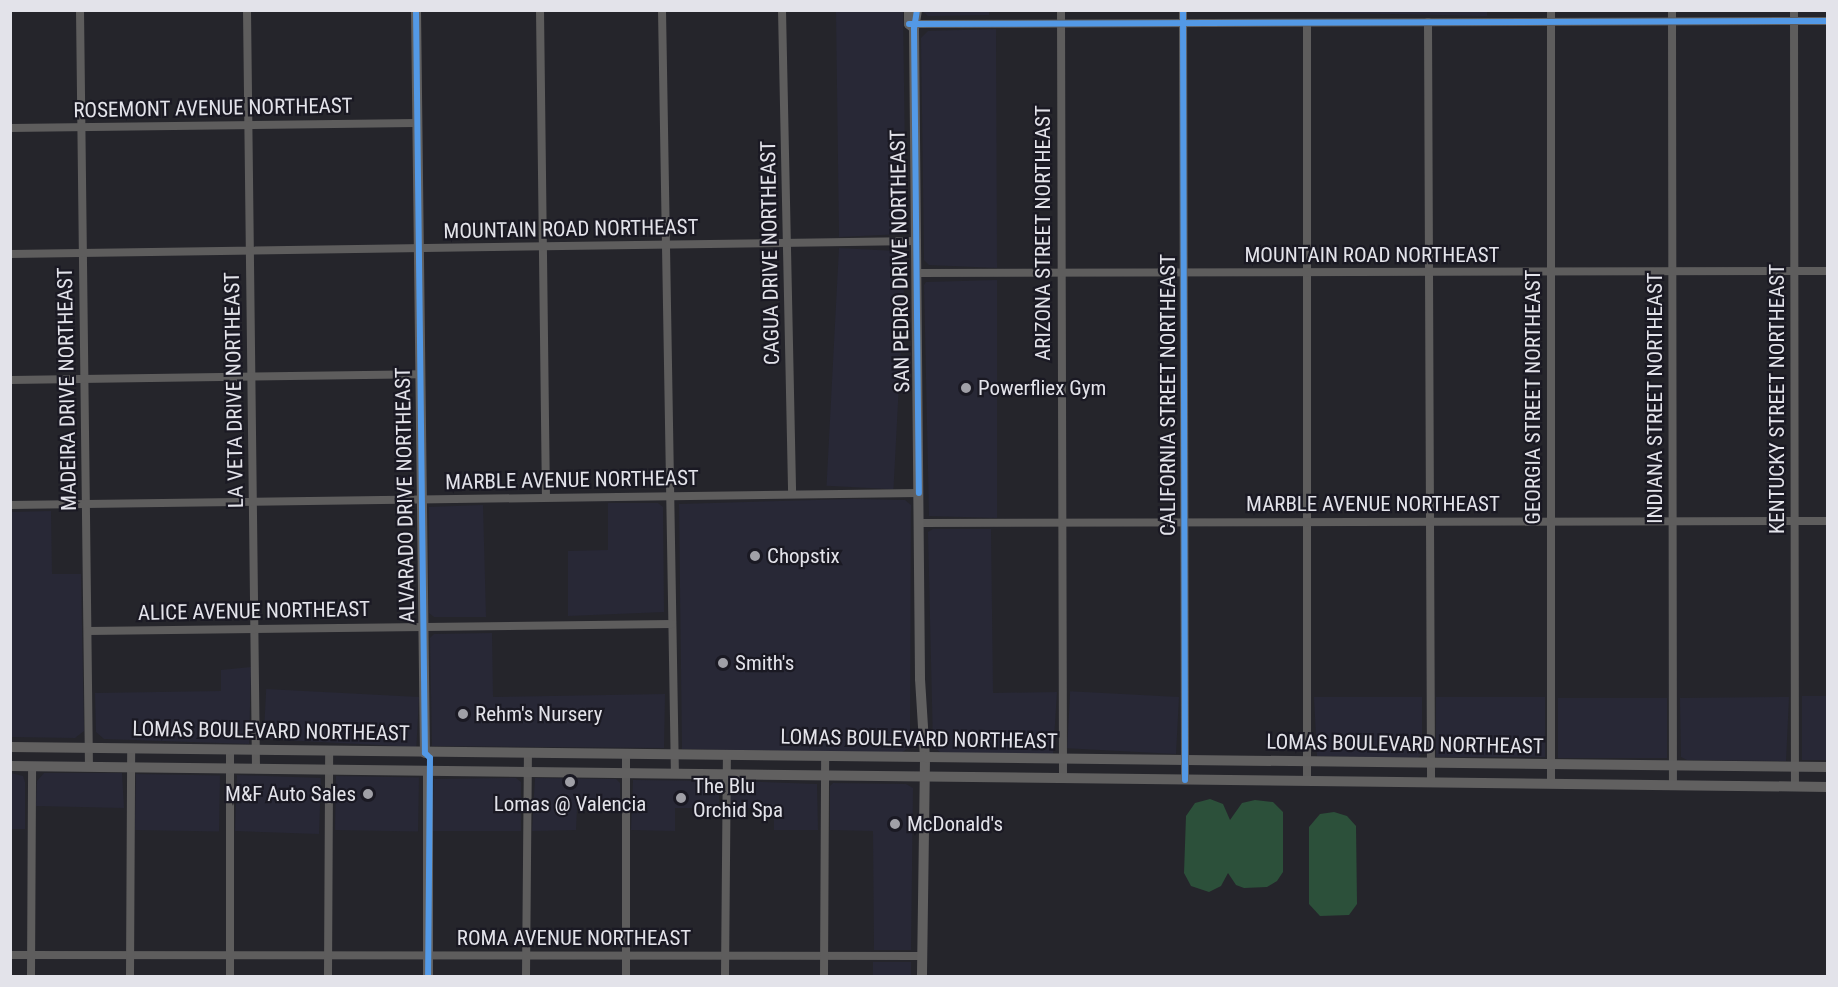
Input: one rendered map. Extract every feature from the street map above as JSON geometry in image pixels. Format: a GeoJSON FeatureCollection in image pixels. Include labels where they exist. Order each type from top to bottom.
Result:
{"type":"FeatureCollection","features":[{"type":"Feature","properties":{"kind":"main road","name":"ALVARADO DRIVE NORTHEAST"},"geometry":{"type":"LineString","coordinates":[[416,10],[425,753]]}},
{"type":"Feature","properties":{"kind":"main road","name":"SAN PEDRO DRIVE NORTHEAST"},"geometry":{"type":"LineString","coordinates":[[909,10],[914,25]]}},
{"type":"Feature","properties":{"kind":"main road","name":"SAN PEDRO DRIVE NORTHEAST"},"geometry":{"type":"LineString","coordinates":[[917,10],[914,25],[920,679],[925,759],[922,976]]}},
{"type":"Feature","properties":{"kind":"main road","name":"LOMAS BOULEVARD NORTHEAST"},"geometry":{"type":"LineString","coordinates":[[10,747],[825,758],[1827,767]]}},
{"type":"Feature","properties":{"kind":"main road","name":"LOMAS BOULEVARD NORTHEAST"},"geometry":{"type":"LineString","coordinates":[[10,766],[1827,787]]}},
{"type":"Feature","properties":{"kind":"main road"},"geometry":{"type":"LineString","coordinates":[[428,772],[428,976]]}},
{"type":"Feature","properties":{"kind":"street","name":"MADEIRA DRIVE NORTHEAST"},"geometry":{"type":"LineString","coordinates":[[80,10],[90,766]]}},
{"type":"Feature","properties":{"kind":"street","name":"LA VETA DRIVE NORTHEAST"},"geometry":{"type":"LineString","coordinates":[[247,10],[256,769]]}},
{"type":"Feature","properties":{"kind":"street"},"geometry":{"type":"LineString","coordinates":[[540,10],[546,498]]}},
{"type":"Feature","properties":{"kind":"street"},"geometry":{"type":"LineString","coordinates":[[662,10],[664,246],[675,774]]}},
{"type":"Feature","properties":{"kind":"street","name":"CAGUA DRIVE NORTHEAST"},"geometry":{"type":"LineString","coordinates":[[782,10],[789,244],[792,494]]}},
{"type":"Feature","properties":{"kind":"street","name":"ARIZONA STREET NORTHEAST"},"geometry":{"type":"LineString","coordinates":[[1061,10],[1063,779]]}},
{"type":"Feature","properties":{"kind":"street","name":"CALIFORNIA STREET NORTHEAST"},"geometry":{"type":"LineString","coordinates":[[1184,10],[1185,780]]}},
{"type":"Feature","properties":{"kind":"street","name":"GEORGIA STREET NORTHEAST"},"geometry":{"type":"LineString","coordinates":[[1551,10],[1551,784]]}},
{"type":"Feature","properties":{"kind":"street","name":"INDIANA STREET NORTHEAST"},"geometry":{"type":"LineString","coordinates":[[1672,10],[1673,785]]}},
{"type":"Feature","properties":{"kind":"street","name":"KENTUCKY STREET NORTHEAST"},"geometry":{"type":"LineString","coordinates":[[1794,10],[1795,787]]}},
{"type":"Feature","properties":{"kind":"street"},"geometry":{"type":"LineString","coordinates":[[914,25],[1827,21]]}},
{"type":"Feature","properties":{"kind":"street"},"geometry":{"type":"LineString","coordinates":[[1428,22],[1431,783]]}},
{"type":"Feature","properties":{"kind":"street"},"geometry":{"type":"LineString","coordinates":[[1307,24],[1307,781]]}},
{"type":"Feature","properties":{"kind":"street","name":"ROSEMONT AVENUE NORTHEAST"},"geometry":{"type":"LineString","coordinates":[[10,128],[416,123]]}},
{"type":"Feature","properties":{"kind":"street","name":"MOUNTAIN ROAD NORTHEAST"},"geometry":{"type":"LineString","coordinates":[[10,254],[917,241]]}},
{"type":"Feature","properties":{"kind":"street","name":"MOUNTAIN ROAD NORTHEAST"},"geometry":{"type":"LineString","coordinates":[[917,273],[1827,271]]}},
{"type":"Feature","properties":{"kind":"street"},"geometry":{"type":"LineString","coordinates":[[10,380],[250,379],[420,374]]}},
{"type":"Feature","properties":{"kind":"street","name":"MARBLE AVENUE NORTHEAST"},"geometry":{"type":"LineString","coordinates":[[10,505],[919,493]]}},
{"type":"Feature","properties":{"kind":"street","name":"MARBLE AVENUE NORTHEAST"},"geometry":{"type":"LineString","coordinates":[[919,523],[1827,521]]}},
{"type":"Feature","properties":{"kind":"street","name":"ALICE AVENUE NORTHEAST"},"geometry":{"type":"LineString","coordinates":[[88,631],[672,624]]}},
{"type":"Feature","properties":{"kind":"street"},"geometry":{"type":"LineString","coordinates":[[130,976],[131,747]]}},
{"type":"Feature","properties":{"kind":"street"},"geometry":{"type":"LineString","coordinates":[[230,750],[230,976]]}},
{"type":"Feature","properties":{"kind":"street"},"geometry":{"type":"LineString","coordinates":[[328,751],[328,976]]}},
{"type":"Feature","properties":{"kind":"street"},"geometry":{"type":"LineString","coordinates":[[526,976],[528,754]]}},
{"type":"Feature","properties":{"kind":"street"},"geometry":{"type":"LineString","coordinates":[[626,755],[626,976]]}},
{"type":"Feature","properties":{"kind":"street"},"geometry":{"type":"LineString","coordinates":[[725,976],[727,756]]}},
{"type":"Feature","properties":{"kind":"street"},"geometry":{"type":"LineString","coordinates":[[824,976],[825,758]]}},
{"type":"Feature","properties":{"kind":"street"},"geometry":{"type":"LineString","coordinates":[[31,976],[32,766]]}},
{"type":"Feature","properties":{"kind":"street","name":"ROMA AVENUE NORTHEAST"},"geometry":{"type":"LineString","coordinates":[[10,955],[922,956]]}},
{"type":"Feature","properties":{"kind":"shaded area"},"geometry":{"type":"Polygon","coordinates":[[[1246,10],[1487,10],[1487,16],[1246,11],[1246,10]]]}},
{"type":"Feature","properties":{"kind":"shaded area"},"geometry":{"type":"Polygon","coordinates":[[[836,11],[903,11],[906,231],[902,234],[839,237],[836,11]]]}},
{"type":"Feature","properties":{"kind":"shaded area"},"geometry":{"type":"Polygon","coordinates":[[[922,11],[989,11],[989,15],[928,16],[922,11]]]}},
{"type":"Feature","properties":{"kind":"shaded area"},"geometry":{"type":"Polygon","coordinates":[[[996,29],[997,268],[929,265],[924,260],[921,38],[928,31],[996,29]]]}},
{"type":"Feature","properties":{"kind":"shaded area"},"geometry":{"type":"Polygon","coordinates":[[[839,248],[906,252],[893,489],[827,486],[839,248]]]}},
{"type":"Feature","properties":{"kind":"shaded area"},"geometry":{"type":"Polygon","coordinates":[[[997,280],[997,518],[929,516],[924,285],[926,282],[997,280]]]}},
{"type":"Feature","properties":{"kind":"shaded area"},"geometry":{"type":"Polygon","coordinates":[[[852,499],[905,500],[911,505],[910,747],[901,753],[682,749],[679,504],[852,499]]]}},
{"type":"Feature","properties":{"kind":"shaded area"},"geometry":{"type":"Polygon","coordinates":[[[608,503],[658,503],[663,507],[664,612],[568,616],[568,551],[608,550],[608,503]]]}},
{"type":"Feature","properties":{"kind":"shaded area"},"geometry":{"type":"Polygon","coordinates":[[[483,505],[486,617],[434,617],[429,613],[429,507],[483,505]]]}},
{"type":"Feature","properties":{"kind":"shaded area"},"geometry":{"type":"Polygon","coordinates":[[[51,511],[52,574],[81,574],[84,731],[75,738],[11,737],[11,512],[51,511]]]}},
{"type":"Feature","properties":{"kind":"shaded area"},"geometry":{"type":"Polygon","coordinates":[[[933,529],[991,529],[993,693],[1057,692],[1053,754],[941,753],[933,746],[928,532],[933,529]]]}},
{"type":"Feature","properties":{"kind":"shaded area"},"geometry":{"type":"Polygon","coordinates":[[[492,633],[493,697],[665,694],[664,748],[432,746],[430,638],[434,634],[492,633]]]}},
{"type":"Feature","properties":{"kind":"shaded area"},"geometry":{"type":"Polygon","coordinates":[[[251,667],[249,744],[104,739],[96,732],[95,693],[221,691],[221,670],[251,667]]]}},
{"type":"Feature","properties":{"kind":"shaded area"},"geometry":{"type":"Polygon","coordinates":[[[266,689],[419,697],[416,747],[264,739],[266,689]]]}},
{"type":"Feature","properties":{"kind":"shaded area"},"geometry":{"type":"Polygon","coordinates":[[[1070,691],[1179,697],[1176,754],[1067,748],[1070,691]]]}},
{"type":"Feature","properties":{"kind":"shaded area"},"geometry":{"type":"Polygon","coordinates":[[[1802,696],[1827,696],[1827,760],[1802,760],[1802,696]]]}},
{"type":"Feature","properties":{"kind":"shaded area"},"geometry":{"type":"Polygon","coordinates":[[[1314,697],[1422,697],[1422,753],[1418,758],[1317,756],[1314,697]]]}},
{"type":"Feature","properties":{"kind":"shaded area"},"geometry":{"type":"Polygon","coordinates":[[[1436,697],[1545,697],[1545,757],[1436,757],[1436,697]]]}},
{"type":"Feature","properties":{"kind":"shaded area"},"geometry":{"type":"Polygon","coordinates":[[[1789,697],[1786,761],[1687,760],[1681,757],[1680,698],[1789,697]]]}},
{"type":"Feature","properties":{"kind":"shaded area"},"geometry":{"type":"Polygon","coordinates":[[[1558,698],[1667,698],[1667,758],[1558,758],[1558,698]]]}},
{"type":"Feature","properties":{"kind":"shaded area"},"geometry":{"type":"Polygon","coordinates":[[[11,773],[23,776],[25,782],[25,829],[11,829],[11,773]]]}},
{"type":"Feature","properties":{"kind":"shaded area"},"geometry":{"type":"Polygon","coordinates":[[[44,773],[122,773],[124,808],[36,806],[37,781],[44,773]]]}},
{"type":"Feature","properties":{"kind":"shaded area"},"geometry":{"type":"Polygon","coordinates":[[[136,774],[220,775],[219,831],[135,830],[136,774]]]}},
{"type":"Feature","properties":{"kind":"shaded area"},"geometry":{"type":"Polygon","coordinates":[[[237,775],[321,778],[319,834],[235,831],[237,775]]]}},
{"type":"Feature","properties":{"kind":"shaded area"},"geometry":{"type":"Polygon","coordinates":[[[336,776],[419,777],[418,831],[335,830],[336,776]]]}},
{"type":"Feature","properties":{"kind":"shaded area"},"geometry":{"type":"Polygon","coordinates":[[[516,778],[521,782],[521,831],[432,831],[434,779],[516,778]]]}},
{"type":"Feature","properties":{"kind":"shaded area"},"geometry":{"type":"Polygon","coordinates":[[[535,778],[616,779],[620,783],[620,808],[577,808],[576,830],[532,831],[535,778]]]}},
{"type":"Feature","properties":{"kind":"shaded area"},"geometry":{"type":"Polygon","coordinates":[[[633,780],[715,781],[719,785],[719,808],[675,808],[675,831],[631,830],[633,780]]]}},
{"type":"Feature","properties":{"kind":"shaded area"},"geometry":{"type":"Polygon","coordinates":[[[734,781],[817,784],[818,830],[774,830],[774,808],[730,808],[730,785],[734,781]]]}},
{"type":"Feature","properties":{"kind":"shaded area"},"geometry":{"type":"Polygon","coordinates":[[[833,783],[906,784],[913,788],[911,950],[874,950],[873,831],[830,830],[830,786],[833,783]]]}},
{"type":"Feature","properties":{"kind":"shaded area"},"geometry":{"type":"Polygon","coordinates":[[[873,962],[911,962],[911,976],[873,976],[873,962]]]}},
{"type":"Feature","properties":{"kind":"green space"},"geometry":{"type":"Polygon","coordinates":[[[1210,799],[1223,804],[1230,820],[1242,803],[1255,800],[1273,802],[1283,812],[1283,872],[1277,881],[1267,887],[1244,888],[1236,885],[1228,873],[1221,886],[1209,892],[1191,886],[1184,873],[1186,816],[1195,803],[1210,799]]]}},
{"type":"Feature","properties":{"kind":"green space"},"geometry":{"type":"Polygon","coordinates":[[[1334,812],[1347,816],[1356,826],[1357,904],[1349,915],[1320,916],[1309,904],[1309,827],[1320,814],[1334,812]]]}},
{"type":"Feature","properties":{"kind":"cycle path"},"geometry":{"type":"LineString","coordinates":[[416,10],[425,753],[430,758],[428,976]]}},
{"type":"Feature","properties":{"kind":"cycle path"},"geometry":{"type":"LineString","coordinates":[[917,10],[914,28],[919,493]]}},
{"type":"Feature","properties":{"kind":"cycle path"},"geometry":{"type":"LineString","coordinates":[[1183,10],[1185,780]]}},
{"type":"Feature","properties":{"kind":"cycle path"},"geometry":{"type":"LineString","coordinates":[[909,24],[1828,21]]}},
{"type":"Feature","properties":{"kind":"place","name":"Powerfliex Gym"},"geometry":{"type":"Point","coordinates":[966,388]}},
{"type":"Feature","properties":{"kind":"place","name":"Chopstix"},"geometry":{"type":"Point","coordinates":[755,556]}},
{"type":"Feature","properties":{"kind":"place","name":"Smith's"},"geometry":{"type":"Point","coordinates":[723,663]}},
{"type":"Feature","properties":{"kind":"place","name":"Rehm's Nursery"},"geometry":{"type":"Point","coordinates":[463,714]}},
{"type":"Feature","properties":{"kind":"place","name":"Lomas @ Valencia"},"geometry":{"type":"Point","coordinates":[570,782]}},
{"type":"Feature","properties":{"kind":"place","name":"M&F Auto Sales"},"geometry":{"type":"Point","coordinates":[368,794]}},
{"type":"Feature","properties":{"kind":"place","name":"The Blu Orchid Spa"},"geometry":{"type":"Point","coordinates":[681,798]}},
{"type":"Feature","properties":{"kind":"place","name":"McDonald's"},"geometry":{"type":"Point","coordinates":[895,824]}}]}
